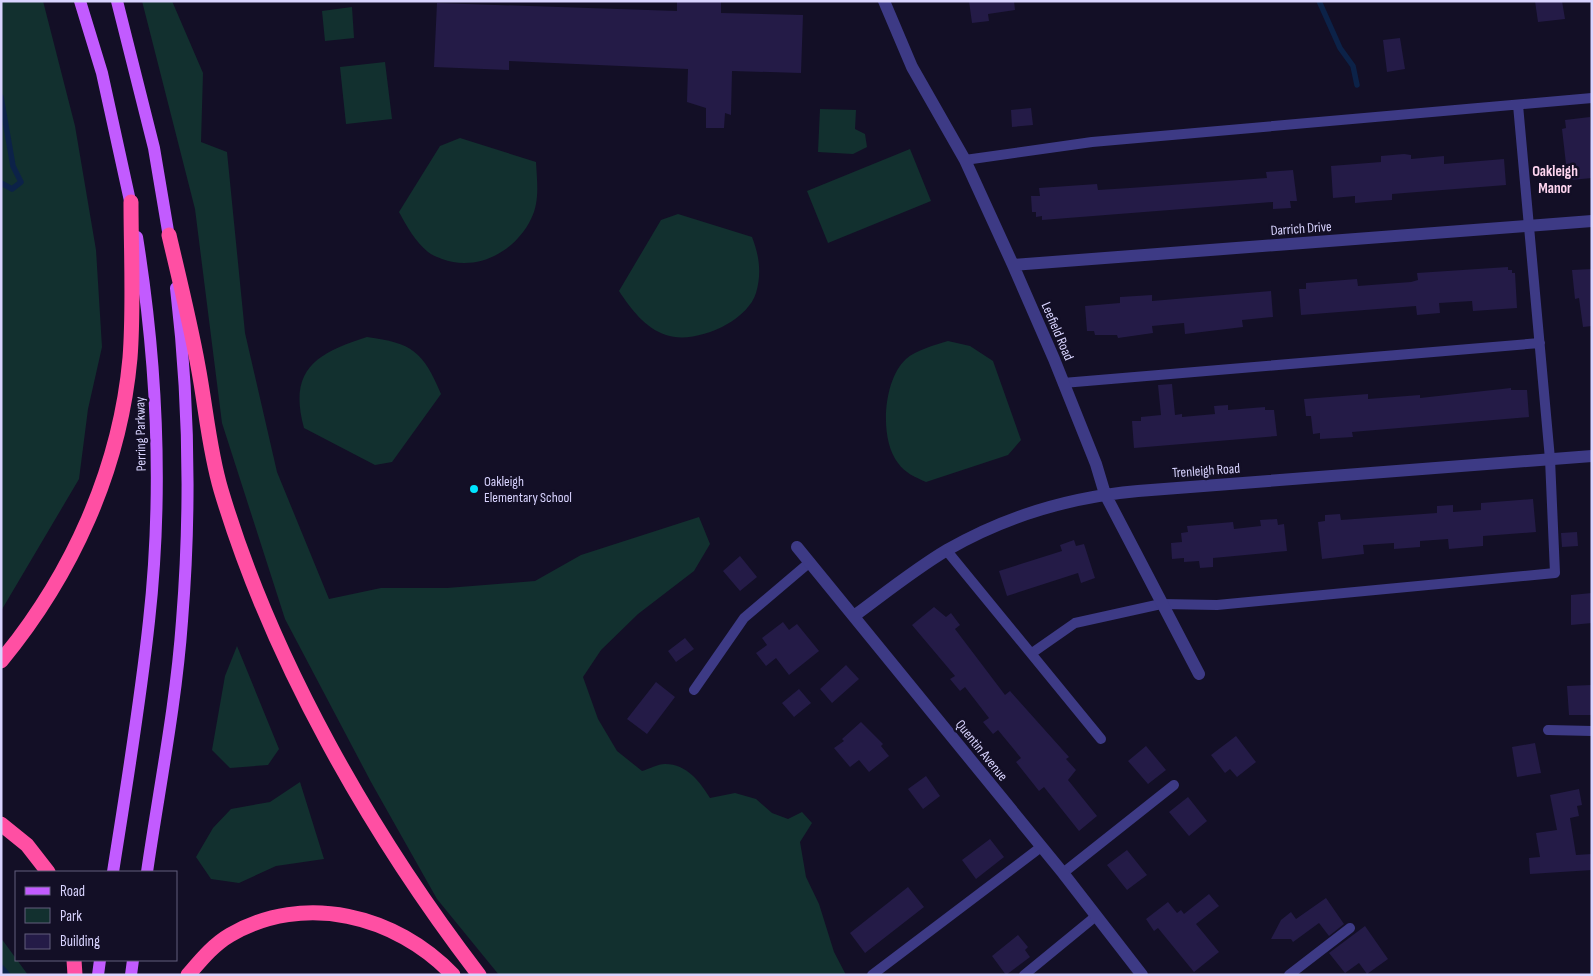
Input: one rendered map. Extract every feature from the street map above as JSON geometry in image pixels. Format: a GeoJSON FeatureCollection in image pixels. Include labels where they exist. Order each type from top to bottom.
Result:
{"type":"FeatureCollection","features":[{"type":"Feature","properties":{"kind":"highway"},"geometry":{"type":"LineString","coordinates":[[1,661],[44,604],[66,568],[83,532],[114,446],[124,399],[130,357],[131,202]]}},
{"type":"Feature","properties":{"kind":"highway"},"geometry":{"type":"LineString","coordinates":[[169,234],[198,367],[210,442],[221,490],[265,608],[318,724],[422,896],[479,975]]}},
{"type":"Feature","properties":{"kind":"highway"},"geometry":{"type":"LineString","coordinates":[[1,824],[27,845],[47,871]]}},
{"type":"Feature","properties":{"kind":"highway"},"geometry":{"type":"LineString","coordinates":[[188,975],[208,951],[230,935],[287,915],[316,914],[347,916],[375,923],[407,937],[434,955],[453,975]]}},
{"type":"Feature","properties":{"kind":"highway"},"geometry":{"type":"LineString","coordinates":[[74,961],[75,975]]}},
{"type":"Feature","properties":{"kind":"main road","name":"Perring Parkway"},"geometry":{"type":"LineString","coordinates":[[80,1],[102,73],[131,202],[143,274],[155,406],[156,507],[149,620],[113,871]]}},
{"type":"Feature","properties":{"kind":"main road"},"geometry":{"type":"LineString","coordinates":[[117,1],[154,148],[169,234],[183,359],[188,509],[182,622],[147,871]]}},
{"type":"Feature","properties":{"kind":"main road"},"geometry":{"type":"LineString","coordinates":[[98,975],[100,961]]}},
{"type":"Feature","properties":{"kind":"main road"},"geometry":{"type":"LineString","coordinates":[[131,975],[133,961]]}},
{"type":"Feature","properties":{"kind":"street","name":"Leefield Road"},"geometry":{"type":"LineString","coordinates":[[884,1],[912,66],[965,160],[1013,266],[1096,464],[1105,494],[1199,674]]}},
{"type":"Feature","properties":{"kind":"street","name":"Darrich Drive"},"geometry":{"type":"LineString","coordinates":[[1013,266],[1592,221]]}},
{"type":"Feature","properties":{"kind":"street","name":"Trenleigh Road"},"geometry":{"type":"LineString","coordinates":[[854,616],[947,551],[1019,517],[1073,499],[1105,494],[1592,456]]}},
{"type":"Feature","properties":{"kind":"street","name":"Quentin Avenue"},"geometry":{"type":"LineString","coordinates":[[797,547],[1063,874],[1142,975]]}},
{"type":"Feature","properties":{"kind":"lane"},"geometry":{"type":"LineString","coordinates":[[965,160],[1092,142],[1592,98]]}},
{"type":"Feature","properties":{"kind":"lane"},"geometry":{"type":"LineString","coordinates":[[1032,653],[1075,623],[1161,604],[1217,605],[1555,572],[1550,459],[1518,105]]}},
{"type":"Feature","properties":{"kind":"lane"},"geometry":{"type":"LineString","coordinates":[[1063,383],[1540,343]]}},
{"type":"Feature","properties":{"kind":"lane"},"geometry":{"type":"LineString","coordinates":[[947,551],[1101,739]]}},
{"type":"Feature","properties":{"kind":"lane"},"geometry":{"type":"LineString","coordinates":[[694,690],[744,618],[810,562]]}},
{"type":"Feature","properties":{"kind":"lane"},"geometry":{"type":"LineString","coordinates":[[1548,730],[1592,731]]}},
{"type":"Feature","properties":{"kind":"lane"},"geometry":{"type":"LineString","coordinates":[[1063,874],[1174,785]]}},
{"type":"Feature","properties":{"kind":"lane"},"geometry":{"type":"LineString","coordinates":[[872,975],[1041,847]]}},
{"type":"Feature","properties":{"kind":"lane"},"geometry":{"type":"LineString","coordinates":[[1024,975],[1096,916]]}},
{"type":"Feature","properties":{"kind":"lane"},"geometry":{"type":"LineString","coordinates":[[1289,975],[1350,928]]}},
{"type":"Feature","properties":{"kind":"green space"},"geometry":{"type":"Polygon","coordinates":[[[1,1],[43,1],[75,126],[96,250],[102,347],[88,409],[79,479],[1,611],[1,1]]]}},
{"type":"Feature","properties":{"kind":"green space"},"geometry":{"type":"Polygon","coordinates":[[[142,1],[172,1],[203,73],[201,142],[227,152],[245,333],[277,472],[329,599],[381,588],[447,588],[535,581],[581,555],[699,517],[710,544],[694,571],[638,614],[601,650],[583,677],[598,719],[617,751],[642,771],[662,764],[680,767],[692,775],[710,798],[735,793],[756,799],[772,813],[788,819],[802,812],[812,823],[800,842],[806,877],[819,904],[834,952],[846,975],[499,975],[437,899],[371,782],[285,619],[222,423],[195,209],[142,1]]]}},
{"type":"Feature","properties":{"kind":"green space"},"geometry":{"type":"Polygon","coordinates":[[[352,7],[354,38],[325,41],[322,11],[352,7]]]}},
{"type":"Feature","properties":{"kind":"green space"},"geometry":{"type":"Polygon","coordinates":[[[385,62],[392,119],[346,124],[340,67],[385,62]]]}},
{"type":"Feature","properties":{"kind":"green space"},"geometry":{"type":"Polygon","coordinates":[[[820,109],[856,110],[855,129],[865,134],[867,147],[853,154],[818,152],[820,109]]]}},
{"type":"Feature","properties":{"kind":"green space"},"geometry":{"type":"Polygon","coordinates":[[[460,138],[536,162],[536,206],[524,231],[505,250],[481,261],[468,263],[442,259],[428,252],[415,238],[399,212],[440,146],[460,138]]]}},
{"type":"Feature","properties":{"kind":"green space"},"geometry":{"type":"Polygon","coordinates":[[[910,149],[931,201],[828,243],[807,191],[910,149]]]}},
{"type":"Feature","properties":{"kind":"green space"},"geometry":{"type":"Polygon","coordinates":[[[678,214],[752,237],[759,264],[756,293],[751,304],[731,322],[719,329],[691,337],[666,335],[651,328],[634,311],[619,291],[661,220],[678,214]]]}},
{"type":"Feature","properties":{"kind":"green space"},"geometry":{"type":"Polygon","coordinates":[[[367,337],[395,342],[414,352],[428,368],[441,394],[392,462],[375,465],[304,428],[300,408],[300,392],[303,378],[310,367],[333,350],[367,337]]]}},
{"type":"Feature","properties":{"kind":"green space"},"geometry":{"type":"Polygon","coordinates":[[[948,341],[970,346],[993,361],[1021,440],[1008,455],[926,482],[904,469],[892,453],[886,425],[888,395],[898,369],[906,359],[920,350],[948,341]]]}},
{"type":"Feature","properties":{"kind":"green space"},"geometry":{"type":"Polygon","coordinates":[[[237,646],[279,749],[268,765],[230,768],[212,750],[225,676],[237,646]]]}},
{"type":"Feature","properties":{"kind":"green space"},"geometry":{"type":"Polygon","coordinates":[[[300,782],[324,859],[276,866],[239,883],[211,879],[196,857],[213,828],[231,809],[270,802],[300,782]]]}},
{"type":"Feature","properties":{"kind":"green space"},"geometry":{"type":"Polygon","coordinates":[[[1,938],[15,957],[15,961],[18,961],[28,975],[1,975],[1,938]]]}},
{"type":"Feature","properties":{"kind":"building"},"geometry":{"type":"Polygon","coordinates":[[[677,1],[721,1],[721,13],[803,15],[801,73],[732,71],[731,115],[725,113],[724,128],[706,128],[706,108],[687,102],[688,69],[509,61],[509,70],[434,67],[437,3],[677,11],[677,1]]]}},
{"type":"Feature","properties":{"kind":"building"},"geometry":{"type":"Polygon","coordinates":[[[969,1],[1014,1],[1015,10],[988,14],[989,21],[972,23],[969,1]]]}},
{"type":"Feature","properties":{"kind":"building"},"geometry":{"type":"Polygon","coordinates":[[[1535,1],[1562,1],[1565,19],[1538,22],[1535,1]]]}},
{"type":"Feature","properties":{"kind":"building"},"geometry":{"type":"Polygon","coordinates":[[[1400,38],[1405,69],[1387,72],[1383,40],[1400,38]]]}},
{"type":"Feature","properties":{"kind":"building"},"geometry":{"type":"Polygon","coordinates":[[[1031,108],[1033,125],[1012,127],[1011,110],[1031,108]]]}},
{"type":"Feature","properties":{"kind":"building"},"geometry":{"type":"Polygon","coordinates":[[[1590,117],[1592,178],[1571,180],[1569,164],[1566,164],[1562,129],[1566,128],[1565,120],[1590,117]]]}},
{"type":"Feature","properties":{"kind":"building"},"geometry":{"type":"Polygon","coordinates":[[[1411,155],[1411,159],[1444,156],[1444,164],[1504,159],[1506,185],[1392,194],[1392,200],[1355,203],[1355,196],[1333,198],[1331,166],[1381,162],[1381,156],[1411,155]]]}},
{"type":"Feature","properties":{"kind":"building"},"geometry":{"type":"Polygon","coordinates":[[[1293,170],[1297,201],[1290,201],[1291,208],[1273,209],[1273,202],[1042,220],[1042,216],[1036,217],[1036,212],[1032,212],[1031,196],[1040,196],[1039,188],[1097,184],[1098,190],[1130,188],[1267,178],[1266,172],[1293,170]]]}},
{"type":"Feature","properties":{"kind":"building"},"geometry":{"type":"Polygon","coordinates":[[[1508,267],[1508,270],[1512,270],[1512,273],[1515,273],[1517,308],[1473,311],[1472,301],[1439,303],[1440,313],[1417,315],[1416,306],[1301,315],[1299,289],[1306,289],[1306,283],[1357,279],[1358,286],[1411,282],[1418,280],[1417,273],[1508,267]]]}},
{"type":"Feature","properties":{"kind":"building"},"geometry":{"type":"Polygon","coordinates":[[[1592,269],[1592,326],[1583,327],[1579,298],[1575,299],[1572,270],[1592,269]]]}},
{"type":"Feature","properties":{"kind":"building"},"geometry":{"type":"Polygon","coordinates":[[[1271,291],[1273,317],[1242,320],[1243,327],[1185,334],[1184,323],[1152,326],[1153,333],[1118,338],[1117,335],[1095,335],[1094,331],[1087,331],[1085,306],[1120,303],[1120,297],[1152,295],[1152,301],[1271,291]]]}},
{"type":"Feature","properties":{"kind":"building"},"geometry":{"type":"Polygon","coordinates":[[[1172,384],[1175,415],[1182,414],[1182,417],[1215,414],[1214,406],[1228,405],[1228,410],[1265,407],[1265,410],[1274,410],[1277,436],[1134,448],[1132,421],[1141,421],[1141,417],[1161,415],[1158,385],[1172,384]]]}},
{"type":"Feature","properties":{"kind":"building"},"geometry":{"type":"Polygon","coordinates":[[[1511,388],[1511,390],[1527,390],[1529,417],[1352,432],[1353,437],[1320,439],[1320,433],[1313,434],[1311,416],[1306,416],[1304,399],[1368,394],[1368,399],[1420,395],[1420,398],[1511,388]]]}},
{"type":"Feature","properties":{"kind":"building"},"geometry":{"type":"Polygon","coordinates":[[[1533,499],[1536,532],[1483,536],[1483,546],[1449,549],[1448,539],[1420,541],[1420,547],[1394,549],[1394,543],[1363,545],[1364,554],[1322,559],[1318,522],[1325,521],[1325,515],[1340,514],[1341,520],[1437,513],[1437,506],[1453,505],[1453,512],[1481,510],[1481,503],[1533,499]]]}},
{"type":"Feature","properties":{"kind":"building"},"geometry":{"type":"Polygon","coordinates":[[[1277,519],[1278,525],[1284,524],[1287,551],[1213,558],[1213,567],[1200,568],[1199,561],[1184,562],[1184,558],[1172,559],[1171,543],[1182,542],[1181,533],[1188,532],[1187,526],[1233,522],[1234,529],[1261,526],[1260,520],[1277,519]]]}},
{"type":"Feature","properties":{"kind":"building"},"geometry":{"type":"Polygon","coordinates":[[[1577,532],[1578,546],[1562,547],[1561,533],[1577,532]]]}},
{"type":"Feature","properties":{"kind":"building"},"geometry":{"type":"Polygon","coordinates":[[[1074,540],[1076,546],[1084,544],[1095,578],[1081,583],[1078,573],[1007,596],[999,571],[1062,551],[1060,545],[1074,540]]]}},
{"type":"Feature","properties":{"kind":"building"},"geometry":{"type":"Polygon","coordinates":[[[740,556],[757,577],[740,591],[723,571],[740,556]]]}},
{"type":"Feature","properties":{"kind":"building"},"geometry":{"type":"Polygon","coordinates":[[[1592,593],[1592,623],[1571,625],[1571,595],[1592,593]]]}},
{"type":"Feature","properties":{"kind":"building"},"geometry":{"type":"Polygon","coordinates":[[[934,607],[946,617],[951,613],[960,625],[955,629],[1005,695],[1010,691],[1069,757],[1066,759],[1076,770],[1068,780],[1097,816],[1079,831],[1044,787],[1039,791],[1016,762],[1021,758],[998,730],[993,734],[983,722],[989,718],[965,687],[960,691],[950,679],[955,676],[912,625],[934,607]]]}},
{"type":"Feature","properties":{"kind":"building"},"geometry":{"type":"Polygon","coordinates":[[[783,622],[789,630],[797,624],[819,651],[789,675],[776,658],[766,666],[756,653],[767,645],[762,638],[783,622]]]}},
{"type":"Feature","properties":{"kind":"building"},"geometry":{"type":"Polygon","coordinates":[[[685,638],[694,649],[676,662],[668,651],[685,638]]]}},
{"type":"Feature","properties":{"kind":"building"},"geometry":{"type":"Polygon","coordinates":[[[846,665],[859,679],[832,703],[820,689],[846,665]]]}},
{"type":"Feature","properties":{"kind":"building"},"geometry":{"type":"Polygon","coordinates":[[[656,682],[675,697],[647,734],[627,719],[656,682]]]}},
{"type":"Feature","properties":{"kind":"building"},"geometry":{"type":"Polygon","coordinates":[[[1592,685],[1592,715],[1569,715],[1567,686],[1592,685]]]}},
{"type":"Feature","properties":{"kind":"building"},"geometry":{"type":"Polygon","coordinates":[[[799,689],[811,703],[794,717],[782,703],[799,689]]]}},
{"type":"Feature","properties":{"kind":"building"},"geometry":{"type":"Polygon","coordinates":[[[861,722],[883,744],[881,746],[889,756],[869,772],[859,760],[850,767],[834,748],[844,741],[842,739],[861,722]]]}},
{"type":"Feature","properties":{"kind":"building"},"geometry":{"type":"Polygon","coordinates":[[[1236,736],[1256,762],[1237,777],[1230,769],[1225,773],[1211,755],[1236,736]]]}},
{"type":"Feature","properties":{"kind":"building"},"geometry":{"type":"Polygon","coordinates":[[[1535,743],[1541,773],[1517,777],[1512,747],[1535,743]]]}},
{"type":"Feature","properties":{"kind":"building"},"geometry":{"type":"Polygon","coordinates":[[[1146,746],[1166,770],[1148,784],[1128,761],[1146,746]]]}},
{"type":"Feature","properties":{"kind":"building"},"geometry":{"type":"Polygon","coordinates":[[[926,776],[940,796],[923,809],[908,789],[926,776]]]}},
{"type":"Feature","properties":{"kind":"building"},"geometry":{"type":"Polygon","coordinates":[[[1579,789],[1582,805],[1577,806],[1579,816],[1570,818],[1576,855],[1592,854],[1592,870],[1530,874],[1529,858],[1540,857],[1536,833],[1557,830],[1550,795],[1579,789]]]}},
{"type":"Feature","properties":{"kind":"building"},"geometry":{"type":"Polygon","coordinates":[[[1188,797],[1207,821],[1189,836],[1169,812],[1188,797]]]}},
{"type":"Feature","properties":{"kind":"building"},"geometry":{"type":"Polygon","coordinates":[[[990,839],[1004,857],[976,879],[962,860],[990,839]]]}},
{"type":"Feature","properties":{"kind":"building"},"geometry":{"type":"Polygon","coordinates":[[[1127,850],[1147,875],[1127,890],[1107,865],[1127,850]]]}},
{"type":"Feature","properties":{"kind":"building"},"geometry":{"type":"Polygon","coordinates":[[[908,887],[924,907],[865,953],[850,933],[908,887]]]}},
{"type":"Feature","properties":{"kind":"building"},"geometry":{"type":"Polygon","coordinates":[[[1209,894],[1219,906],[1196,924],[1219,952],[1194,972],[1158,928],[1154,931],[1146,919],[1168,902],[1177,913],[1181,910],[1184,914],[1209,894]]]}},
{"type":"Feature","properties":{"kind":"building"},"geometry":{"type":"Polygon","coordinates":[[[1326,898],[1344,924],[1329,936],[1319,923],[1293,942],[1291,939],[1271,939],[1281,920],[1291,912],[1296,919],[1326,898]]]}},
{"type":"Feature","properties":{"kind":"building"},"geometry":{"type":"Polygon","coordinates":[[[1365,926],[1388,959],[1367,974],[1359,963],[1345,973],[1329,953],[1365,926]]]}},
{"type":"Feature","properties":{"kind":"building"},"geometry":{"type":"Polygon","coordinates":[[[1018,935],[1028,947],[1025,950],[1030,957],[1006,975],[992,956],[1018,935]]]}},
{"type":"Feature","properties":{"kind":"waterway"},"geometry":{"type":"LineString","coordinates":[[1319,1],[1340,48],[1353,66],[1357,85]]}},
{"type":"Feature","properties":{"kind":"waterway"},"geometry":{"type":"LineString","coordinates":[[1,97],[13,166],[21,182],[12,189],[1,183]]}},
{"type":"Feature","properties":{"kind":"waterway"},"geometry":{"type":"LineString","coordinates":[[1,967],[8,975]]}},
{"type":"Feature","properties":{"kind":"place","name":"Oakleigh Elementary School"},"geometry":{"type":"Point","coordinates":[474,489]}},
{"type":"Feature","properties":{"kind":"district","name":"Oakleigh Manor"},"geometry":{"type":"Point","coordinates":[1555,180]}}]}
